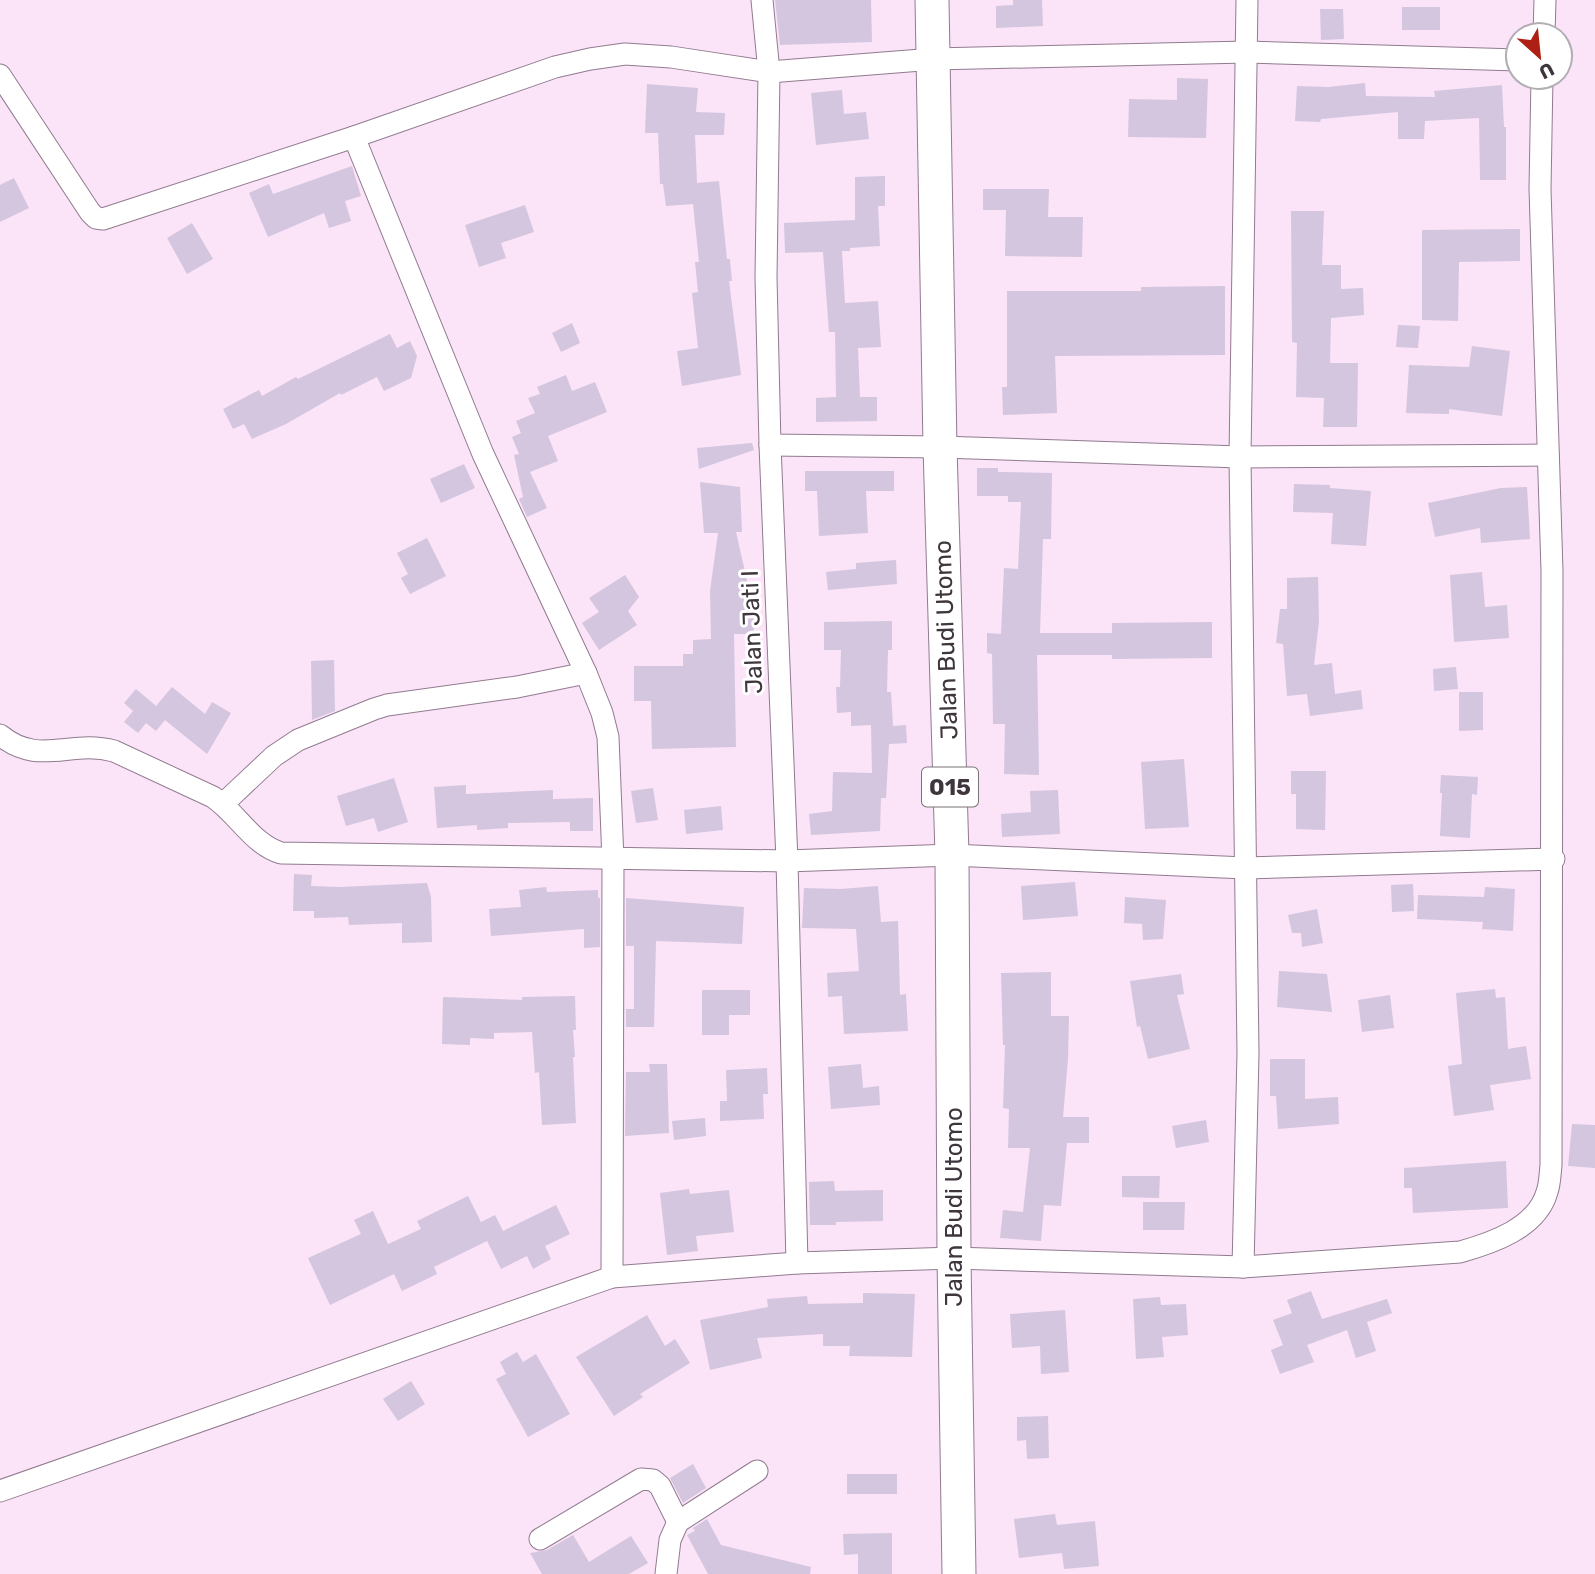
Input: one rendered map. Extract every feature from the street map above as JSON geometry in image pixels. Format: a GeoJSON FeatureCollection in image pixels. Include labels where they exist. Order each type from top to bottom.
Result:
{"type":"FeatureCollection","features":[{"type":"Feature","properties":{"kind":"main road","name":"Jalan Budi Utomo"},"geometry":{"type":"LineString","coordinates":[[932,0],[940,447],[952,855],[959,1574]]}},
{"type":"Feature","properties":{"kind":"street","name":"Jalan Jati I"},"geometry":{"type":"LineString","coordinates":[[762,0],[769,72],[766,277],[770,445],[788,861],[797,1263]]}},
{"type":"Feature","properties":{"kind":"street"},"geometry":{"type":"LineString","coordinates":[[1243,1267],[1248,1053],[1240,457],[1247,0]]}},
{"type":"Feature","properties":{"kind":"street"},"geometry":{"type":"LineString","coordinates":[[1544,21],[1545,0]]}},
{"type":"Feature","properties":{"kind":"street"},"geometry":{"type":"LineString","coordinates":[[0,75],[96,218],[115,216],[555,67],[625,54],[671,57],[769,72],[934,59],[1247,52],[1504,60]]}},
{"type":"Feature","properties":{"kind":"street"},"geometry":{"type":"LineString","coordinates":[[0,1491],[612,1277],[797,1263],[954,1258],[1243,1267],[1460,1252],[1486,1245],[1512,1232],[1533,1215],[1547,1195],[1552,1165],[1552,570],[1540,189],[1542,91]]}},
{"type":"Feature","properties":{"kind":"street"},"geometry":{"type":"LineString","coordinates":[[354,137],[483,454],[586,673],[602,713],[608,737],[613,860],[612,1277]]}},
{"type":"Feature","properties":{"kind":"street"},"geometry":{"type":"LineString","coordinates":[[770,445],[940,447],[1240,457],[1548,455]]}},
{"type":"Feature","properties":{"kind":"street"},"geometry":{"type":"LineString","coordinates":[[223,804],[275,756],[290,746],[364,712],[387,705],[517,687],[586,673]]}},
{"type":"Feature","properties":{"kind":"street"},"geometry":{"type":"LineString","coordinates":[[0,735],[11,744],[36,752],[83,747],[100,747],[114,751],[213,797],[261,844],[281,853],[788,861],[952,855],[1245,868],[1553,859]]}},
{"type":"Feature","properties":{"kind":"street"},"geometry":{"type":"LineString","coordinates":[[666,1574],[670,1540],[678,1522],[757,1471]]}},
{"type":"Feature","properties":{"kind":"street"},"geometry":{"type":"LineString","coordinates":[[540,1539],[641,1479],[653,1480],[660,1486],[678,1522]]}},
{"type":"Feature","properties":{"kind":"building"},"geometry":{"type":"Polygon","coordinates":[[[775,0],[871,0],[872,42],[780,45],[775,0]]]}},
{"type":"Feature","properties":{"kind":"building"},"geometry":{"type":"Polygon","coordinates":[[[1013,0],[1042,0],[1043,26],[996,28],[996,6],[1013,5],[1013,0]]]}},
{"type":"Feature","properties":{"kind":"building"},"geometry":{"type":"Polygon","coordinates":[[[1402,7],[1440,7],[1440,30],[1402,30],[1402,7]]]}},
{"type":"Feature","properties":{"kind":"building"},"geometry":{"type":"Polygon","coordinates":[[[1320,9],[1343,9],[1344,39],[1321,40],[1320,9]]]}},
{"type":"Feature","properties":{"kind":"building"},"geometry":{"type":"Polygon","coordinates":[[[1177,78],[1208,79],[1206,138],[1128,137],[1129,99],[1177,100],[1177,78]]]}},
{"type":"Feature","properties":{"kind":"building"},"geometry":{"type":"Polygon","coordinates":[[[1365,83],[1366,96],[1435,97],[1434,91],[1502,85],[1506,127],[1506,180],[1480,180],[1479,118],[1425,121],[1424,139],[1398,139],[1398,112],[1321,119],[1320,122],[1295,121],[1297,86],[1328,87],[1365,83]]]}},
{"type":"Feature","properties":{"kind":"building"},"geometry":{"type":"Polygon","coordinates":[[[647,84],[698,88],[696,112],[725,113],[724,135],[695,135],[697,183],[719,181],[727,259],[730,259],[732,281],[729,281],[741,375],[682,386],[677,351],[698,348],[692,293],[698,292],[695,262],[699,262],[693,204],[666,206],[663,184],[660,184],[658,133],[645,133],[647,84]]]}},
{"type":"Feature","properties":{"kind":"building"},"geometry":{"type":"Polygon","coordinates":[[[842,90],[844,114],[866,112],[869,139],[816,145],[811,93],[842,90]]]}},
{"type":"Feature","properties":{"kind":"building"},"geometry":{"type":"Polygon","coordinates":[[[352,166],[361,196],[345,201],[351,221],[329,228],[324,213],[268,237],[249,193],[269,184],[273,194],[352,166]]]}},
{"type":"Feature","properties":{"kind":"building"},"geometry":{"type":"Polygon","coordinates":[[[885,176],[885,206],[878,206],[880,246],[842,251],[845,303],[878,301],[881,347],[858,348],[860,397],[877,397],[877,421],[816,422],[816,398],[836,397],[835,332],[829,332],[823,252],[785,253],[784,223],[855,220],[855,177],[885,176]]]}},
{"type":"Feature","properties":{"kind":"building"},"geometry":{"type":"Polygon","coordinates":[[[14,178],[29,208],[0,222],[0,185],[14,178]]]}},
{"type":"Feature","properties":{"kind":"building"},"geometry":{"type":"Polygon","coordinates":[[[983,189],[1049,189],[1048,217],[1083,217],[1082,257],[1005,256],[1006,210],[983,210],[983,189]]]}},
{"type":"Feature","properties":{"kind":"building"},"geometry":{"type":"Polygon","coordinates":[[[525,205],[534,232],[501,243],[506,258],[479,267],[465,225],[525,205]]]}},
{"type":"Feature","properties":{"kind":"building"},"geometry":{"type":"Polygon","coordinates":[[[1291,211],[1324,211],[1322,265],[1341,265],[1341,289],[1363,288],[1364,315],[1331,318],[1330,363],[1358,363],[1357,427],[1323,427],[1324,398],[1296,397],[1297,343],[1292,342],[1291,211]]]}},
{"type":"Feature","properties":{"kind":"building"},"geometry":{"type":"Polygon","coordinates":[[[192,223],[213,259],[187,274],[167,238],[192,223]]]}},
{"type":"Feature","properties":{"kind":"building"},"geometry":{"type":"Polygon","coordinates":[[[1520,229],[1520,261],[1459,262],[1458,321],[1422,320],[1422,230],[1520,229]]]}},
{"type":"Feature","properties":{"kind":"building"},"geometry":{"type":"Polygon","coordinates":[[[1225,286],[1225,355],[1055,356],[1057,413],[1003,415],[1002,387],[1007,387],[1007,291],[1141,291],[1141,287],[1225,286]]]}},
{"type":"Feature","properties":{"kind":"building"},"geometry":{"type":"Polygon","coordinates":[[[572,323],[580,343],[561,352],[552,333],[572,323]]]}},
{"type":"Feature","properties":{"kind":"building"},"geometry":{"type":"Polygon","coordinates":[[[1398,325],[1420,326],[1418,348],[1396,347],[1398,325]]]}},
{"type":"Feature","properties":{"kind":"building"},"geometry":{"type":"Polygon","coordinates":[[[390,334],[397,348],[410,341],[417,356],[411,378],[384,391],[377,377],[341,395],[340,393],[286,424],[252,439],[244,424],[233,429],[223,409],[259,390],[262,396],[296,377],[298,379],[390,334]]]}},
{"type":"Feature","properties":{"kind":"building"},"geometry":{"type":"Polygon","coordinates":[[[1472,346],[1510,351],[1502,416],[1449,409],[1449,414],[1406,413],[1409,365],[1469,367],[1472,346]]]}},
{"type":"Feature","properties":{"kind":"building"},"geometry":{"type":"Polygon","coordinates":[[[566,375],[572,391],[595,382],[607,412],[548,436],[558,461],[530,472],[547,508],[527,517],[519,499],[523,497],[514,455],[519,454],[512,437],[521,433],[516,421],[535,413],[528,398],[540,394],[537,387],[566,375]]]}},
{"type":"Feature","properties":{"kind":"building"},"geometry":{"type":"Polygon","coordinates":[[[752,443],[754,450],[699,469],[697,448],[752,443]]]}},
{"type":"Feature","properties":{"kind":"building"},"geometry":{"type":"Polygon","coordinates":[[[464,464],[475,488],[441,503],[430,479],[464,464]]]}},
{"type":"Feature","properties":{"kind":"building"},"geometry":{"type":"Polygon","coordinates":[[[977,468],[998,468],[998,472],[1052,473],[1051,539],[1043,539],[1040,633],[1112,633],[1112,623],[1212,622],[1212,658],[1112,659],[1112,655],[1037,655],[1039,775],[1004,774],[1005,724],[993,724],[992,654],[987,653],[987,633],[1001,634],[1004,568],[1018,569],[1021,502],[1008,502],[1008,496],[977,496],[977,468]]]}},
{"type":"Feature","properties":{"kind":"building"},"geometry":{"type":"Polygon","coordinates":[[[805,471],[894,471],[894,491],[866,491],[868,533],[819,536],[817,491],[805,491],[805,471]]]}},
{"type":"Feature","properties":{"kind":"building"},"geometry":{"type":"Polygon","coordinates":[[[700,482],[740,487],[742,532],[736,532],[753,607],[754,634],[734,634],[736,747],[652,749],[651,701],[634,701],[634,666],[683,666],[683,654],[693,654],[693,640],[711,639],[710,591],[718,533],[704,533],[700,482]]]}},
{"type":"Feature","properties":{"kind":"building"},"geometry":{"type":"Polygon","coordinates":[[[1294,484],[1330,485],[1330,488],[1371,491],[1366,546],[1331,544],[1333,513],[1293,512],[1294,484]]]}},
{"type":"Feature","properties":{"kind":"building"},"geometry":{"type":"Polygon","coordinates":[[[1527,487],[1530,539],[1481,543],[1480,528],[1435,537],[1428,503],[1501,488],[1527,487]]]}},
{"type":"Feature","properties":{"kind":"building"},"geometry":{"type":"Polygon","coordinates":[[[427,538],[446,576],[410,594],[401,578],[408,574],[397,553],[427,538]]]}},
{"type":"Feature","properties":{"kind":"building"},"geometry":{"type":"Polygon","coordinates":[[[896,560],[897,584],[828,590],[826,572],[856,569],[856,563],[896,560]]]}},
{"type":"Feature","properties":{"kind":"building"},"geometry":{"type":"Polygon","coordinates":[[[1482,572],[1485,607],[1507,605],[1509,638],[1454,642],[1450,575],[1482,572]]]}},
{"type":"Feature","properties":{"kind":"building"},"geometry":{"type":"Polygon","coordinates":[[[625,575],[639,597],[628,611],[637,625],[599,650],[582,623],[599,612],[589,598],[625,575]]]}},
{"type":"Feature","properties":{"kind":"building"},"geometry":{"type":"Polygon","coordinates":[[[1318,577],[1319,621],[1314,665],[1332,663],[1335,694],[1361,690],[1363,709],[1310,716],[1307,694],[1287,696],[1283,644],[1276,643],[1280,609],[1287,609],[1287,578],[1318,577]]]}},
{"type":"Feature","properties":{"kind":"building"},"geometry":{"type":"Polygon","coordinates":[[[892,621],[887,692],[891,692],[893,726],[906,725],[907,743],[889,744],[886,798],[881,798],[880,831],[811,835],[809,814],[832,811],[833,772],[872,773],[871,725],[851,726],[851,712],[837,713],[836,687],[840,687],[841,650],[824,650],[824,622],[892,621]]]}},
{"type":"Feature","properties":{"kind":"building"},"geometry":{"type":"Polygon","coordinates":[[[334,660],[335,711],[312,720],[311,661],[334,660]]]}},
{"type":"Feature","properties":{"kind":"building"},"geometry":{"type":"Polygon","coordinates":[[[1456,667],[1458,689],[1434,691],[1433,669],[1456,667]]]}},
{"type":"Feature","properties":{"kind":"building"},"geometry":{"type":"Polygon","coordinates":[[[172,687],[205,714],[212,702],[231,713],[207,754],[165,720],[156,731],[146,723],[138,733],[124,722],[133,711],[124,703],[136,689],[156,706],[172,687]]]}},
{"type":"Feature","properties":{"kind":"building"},"geometry":{"type":"Polygon","coordinates":[[[1459,692],[1483,692],[1483,730],[1459,731],[1459,692]]]}},
{"type":"Feature","properties":{"kind":"building"},"geometry":{"type":"Polygon","coordinates":[[[1184,759],[1189,827],[1145,829],[1141,762],[1184,759]]]}},
{"type":"Feature","properties":{"kind":"building"},"geometry":{"type":"Polygon","coordinates":[[[1291,771],[1326,771],[1325,830],[1296,829],[1296,794],[1291,794],[1291,771]]]}},
{"type":"Feature","properties":{"kind":"building"},"geometry":{"type":"Polygon","coordinates":[[[1441,775],[1478,777],[1477,795],[1472,794],[1470,838],[1440,836],[1441,775]]]}},
{"type":"Feature","properties":{"kind":"building"},"geometry":{"type":"Polygon","coordinates":[[[394,778],[408,822],[378,832],[374,818],[346,826],[337,796],[394,778]]]}},
{"type":"Feature","properties":{"kind":"building"},"geometry":{"type":"Polygon","coordinates":[[[466,785],[466,794],[553,790],[553,799],[593,798],[593,831],[570,831],[570,822],[508,823],[508,828],[477,830],[477,825],[437,828],[434,787],[466,785]]]}},
{"type":"Feature","properties":{"kind":"building"},"geometry":{"type":"Polygon","coordinates":[[[653,788],[658,820],[636,823],[631,791],[653,788]]]}},
{"type":"Feature","properties":{"kind":"building"},"geometry":{"type":"Polygon","coordinates":[[[1058,790],[1060,834],[1002,837],[1001,814],[1031,812],[1030,791],[1058,790]]]}},
{"type":"Feature","properties":{"kind":"building"},"geometry":{"type":"Polygon","coordinates":[[[721,806],[723,830],[686,834],[684,810],[721,806]]]}},
{"type":"Feature","properties":{"kind":"building"},"geometry":{"type":"Polygon","coordinates":[[[294,874],[312,875],[311,886],[427,883],[431,897],[432,942],[402,943],[402,923],[349,925],[348,917],[314,918],[314,911],[293,911],[294,874]]]}},
{"type":"Feature","properties":{"kind":"building"},"geometry":{"type":"Polygon","coordinates":[[[1075,882],[1078,916],[1023,920],[1021,886],[1075,882]]]}},
{"type":"Feature","properties":{"kind":"building"},"geometry":{"type":"Polygon","coordinates":[[[1413,884],[1414,911],[1392,912],[1391,885],[1413,884]]]}},
{"type":"Feature","properties":{"kind":"building"},"geometry":{"type":"Polygon","coordinates":[[[878,886],[881,922],[898,921],[900,995],[906,994],[908,1031],[844,1034],[842,996],[828,997],[827,973],[859,971],[856,929],[802,928],[804,888],[878,886]]]}},
{"type":"Feature","properties":{"kind":"building"},"geometry":{"type":"Polygon","coordinates":[[[546,887],[547,892],[598,890],[600,947],[584,948],[584,929],[491,936],[489,909],[521,907],[519,890],[546,887]]]}},
{"type":"Feature","properties":{"kind":"building"},"geometry":{"type":"Polygon","coordinates":[[[1485,887],[1515,889],[1513,931],[1482,929],[1483,922],[1417,919],[1418,895],[1484,897],[1485,887]]]}},
{"type":"Feature","properties":{"kind":"building"},"geometry":{"type":"Polygon","coordinates":[[[1125,897],[1166,900],[1163,939],[1143,940],[1142,924],[1124,923],[1125,897]]]}},
{"type":"Feature","properties":{"kind":"building"},"geometry":{"type":"Polygon","coordinates":[[[626,898],[744,907],[742,944],[656,941],[654,1027],[626,1027],[626,1009],[634,1009],[634,946],[626,946],[626,898]]]}},
{"type":"Feature","properties":{"kind":"building"},"geometry":{"type":"Polygon","coordinates":[[[1317,909],[1323,943],[1302,947],[1301,933],[1292,933],[1288,915],[1317,909]]]}},
{"type":"Feature","properties":{"kind":"building"},"geometry":{"type":"Polygon","coordinates":[[[1279,971],[1327,974],[1332,1012],[1277,1007],[1279,971]]]}},
{"type":"Feature","properties":{"kind":"building"},"geometry":{"type":"Polygon","coordinates":[[[1051,972],[1051,1016],[1069,1016],[1063,1117],[1089,1117],[1089,1143],[1067,1143],[1061,1206],[1044,1205],[1041,1241],[1000,1238],[1003,1210],[1023,1212],[1030,1148],[1008,1148],[1009,1109],[1003,1108],[1005,1045],[1001,973],[1051,972]]]}},
{"type":"Feature","properties":{"kind":"building"},"geometry":{"type":"Polygon","coordinates":[[[1181,974],[1184,994],[1177,995],[1190,1049],[1148,1059],[1140,1026],[1137,1027],[1130,981],[1181,974]]]}},
{"type":"Feature","properties":{"kind":"building"},"geometry":{"type":"Polygon","coordinates":[[[1495,989],[1496,998],[1505,997],[1508,1049],[1526,1046],[1531,1079],[1490,1085],[1494,1110],[1454,1116],[1448,1066],[1462,1064],[1456,993],[1495,989]]]}},
{"type":"Feature","properties":{"kind":"building"},"geometry":{"type":"Polygon","coordinates":[[[702,990],[750,990],[750,1015],[729,1015],[729,1035],[702,1035],[702,990]]]}},
{"type":"Feature","properties":{"kind":"building"},"geometry":{"type":"Polygon","coordinates":[[[1390,995],[1394,1028],[1362,1032],[1358,1000],[1390,995]]]}},
{"type":"Feature","properties":{"kind":"building"},"geometry":{"type":"Polygon","coordinates":[[[575,996],[576,1030],[573,1030],[573,1057],[576,1123],[542,1125],[539,1072],[535,1073],[532,1032],[494,1033],[494,1039],[470,1038],[470,1045],[442,1044],[443,997],[522,1000],[522,997],[575,996]]]}},
{"type":"Feature","properties":{"kind":"building"},"geometry":{"type":"Polygon","coordinates":[[[1270,1059],[1305,1059],[1305,1099],[1338,1097],[1339,1124],[1278,1129],[1276,1096],[1270,1096],[1270,1059]]]}},
{"type":"Feature","properties":{"kind":"building"},"geometry":{"type":"Polygon","coordinates":[[[649,1064],[667,1064],[669,1133],[625,1136],[626,1072],[650,1072],[649,1064]]]}},
{"type":"Feature","properties":{"kind":"building"},"geometry":{"type":"Polygon","coordinates":[[[861,1064],[863,1088],[879,1086],[880,1105],[831,1109],[828,1067],[861,1064]]]}},
{"type":"Feature","properties":{"kind":"building"},"geometry":{"type":"Polygon","coordinates":[[[767,1068],[768,1094],[763,1094],[764,1119],[720,1121],[720,1101],[727,1101],[726,1070],[767,1068]]]}},
{"type":"Feature","properties":{"kind":"building"},"geometry":{"type":"Polygon","coordinates":[[[705,1118],[706,1136],[674,1140],[672,1121],[705,1118]]]}},
{"type":"Feature","properties":{"kind":"building"},"geometry":{"type":"Polygon","coordinates":[[[1206,1120],[1209,1142],[1176,1148],[1172,1126],[1206,1120]]]}},
{"type":"Feature","properties":{"kind":"building"},"geometry":{"type":"Polygon","coordinates":[[[1572,1124],[1595,1125],[1595,1168],[1568,1166],[1572,1124]]]}},
{"type":"Feature","properties":{"kind":"building"},"geometry":{"type":"Polygon","coordinates":[[[1506,1161],[1508,1208],[1413,1213],[1412,1188],[1404,1188],[1404,1168],[1506,1161]]]}},
{"type":"Feature","properties":{"kind":"building"},"geometry":{"type":"Polygon","coordinates":[[[1122,1176],[1160,1176],[1159,1198],[1122,1197],[1122,1176]]]}},
{"type":"Feature","properties":{"kind":"building"},"geometry":{"type":"Polygon","coordinates":[[[834,1181],[835,1191],[883,1190],[883,1221],[810,1225],[809,1182],[834,1181]]]}},
{"type":"Feature","properties":{"kind":"building"},"geometry":{"type":"Polygon","coordinates":[[[689,1189],[690,1194],[729,1190],[734,1232],[696,1236],[698,1251],[667,1255],[660,1193],[689,1189]]]}},
{"type":"Feature","properties":{"kind":"building"},"geometry":{"type":"Polygon","coordinates":[[[468,1196],[481,1222],[495,1215],[503,1231],[556,1205],[570,1234],[545,1246],[551,1259],[533,1269],[527,1256],[501,1269],[487,1241],[434,1267],[437,1274],[402,1291],[394,1274],[330,1305],[308,1258],[361,1234],[354,1220],[373,1211],[388,1244],[421,1229],[417,1221],[468,1196]]]}},
{"type":"Feature","properties":{"kind":"building"},"geometry":{"type":"Polygon","coordinates":[[[1143,1202],[1185,1202],[1184,1230],[1143,1230],[1143,1202]]]}},
{"type":"Feature","properties":{"kind":"building"},"geometry":{"type":"Polygon","coordinates":[[[1311,1291],[1322,1319],[1387,1299],[1392,1313],[1367,1322],[1376,1351],[1356,1358],[1347,1330],[1307,1345],[1314,1362],[1280,1374],[1271,1350],[1283,1345],[1273,1320],[1292,1313],[1287,1300],[1311,1291]]]}},
{"type":"Feature","properties":{"kind":"building"},"geometry":{"type":"Polygon","coordinates":[[[863,1293],[915,1294],[912,1357],[849,1356],[850,1346],[823,1346],[823,1334],[757,1338],[762,1358],[710,1370],[700,1320],[768,1307],[767,1299],[807,1296],[808,1304],[863,1303],[863,1293]]]}},
{"type":"Feature","properties":{"kind":"building"},"geometry":{"type":"Polygon","coordinates":[[[1160,1297],[1161,1305],[1186,1304],[1188,1335],[1162,1337],[1164,1357],[1136,1359],[1133,1299],[1160,1297]]]}},
{"type":"Feature","properties":{"kind":"building"},"geometry":{"type":"Polygon","coordinates":[[[1065,1310],[1069,1372],[1041,1374],[1040,1346],[1012,1348],[1010,1314],[1065,1310]]]}},
{"type":"Feature","properties":{"kind":"building"},"geometry":{"type":"Polygon","coordinates":[[[647,1315],[665,1346],[675,1339],[690,1363],[640,1394],[643,1397],[614,1416],[576,1357],[647,1315]]]}},
{"type":"Feature","properties":{"kind":"building"},"geometry":{"type":"Polygon","coordinates":[[[517,1352],[523,1362],[536,1354],[570,1414],[528,1437],[496,1379],[506,1374],[500,1362],[517,1352]]]}},
{"type":"Feature","properties":{"kind":"building"},"geometry":{"type":"Polygon","coordinates":[[[411,1381],[425,1404],[398,1421],[383,1399],[411,1381]]]}},
{"type":"Feature","properties":{"kind":"building"},"geometry":{"type":"Polygon","coordinates":[[[1048,1416],[1049,1458],[1027,1459],[1026,1440],[1017,1441],[1017,1417],[1048,1416]]]}},
{"type":"Feature","properties":{"kind":"building"},"geometry":{"type":"Polygon","coordinates":[[[693,1464],[706,1488],[683,1503],[670,1478],[693,1464]]]}},
{"type":"Feature","properties":{"kind":"building"},"geometry":{"type":"Polygon","coordinates":[[[847,1474],[897,1474],[897,1494],[847,1494],[847,1474]]]}},
{"type":"Feature","properties":{"kind":"building"},"geometry":{"type":"Polygon","coordinates":[[[1055,1514],[1057,1525],[1095,1521],[1099,1566],[1064,1569],[1062,1553],[1019,1558],[1014,1519],[1055,1514]]]}},
{"type":"Feature","properties":{"kind":"building"},"geometry":{"type":"Polygon","coordinates":[[[707,1519],[721,1545],[811,1567],[810,1574],[708,1574],[687,1535],[707,1519]]]}},
{"type":"Feature","properties":{"kind":"building"},"geometry":{"type":"Polygon","coordinates":[[[892,1533],[892,1574],[858,1574],[858,1554],[844,1555],[843,1534],[892,1533]]]}},
{"type":"Feature","properties":{"kind":"building"},"geometry":{"type":"Polygon","coordinates":[[[573,1535],[589,1562],[631,1536],[648,1563],[629,1574],[542,1574],[530,1553],[547,1550],[573,1535]]]}}]}
